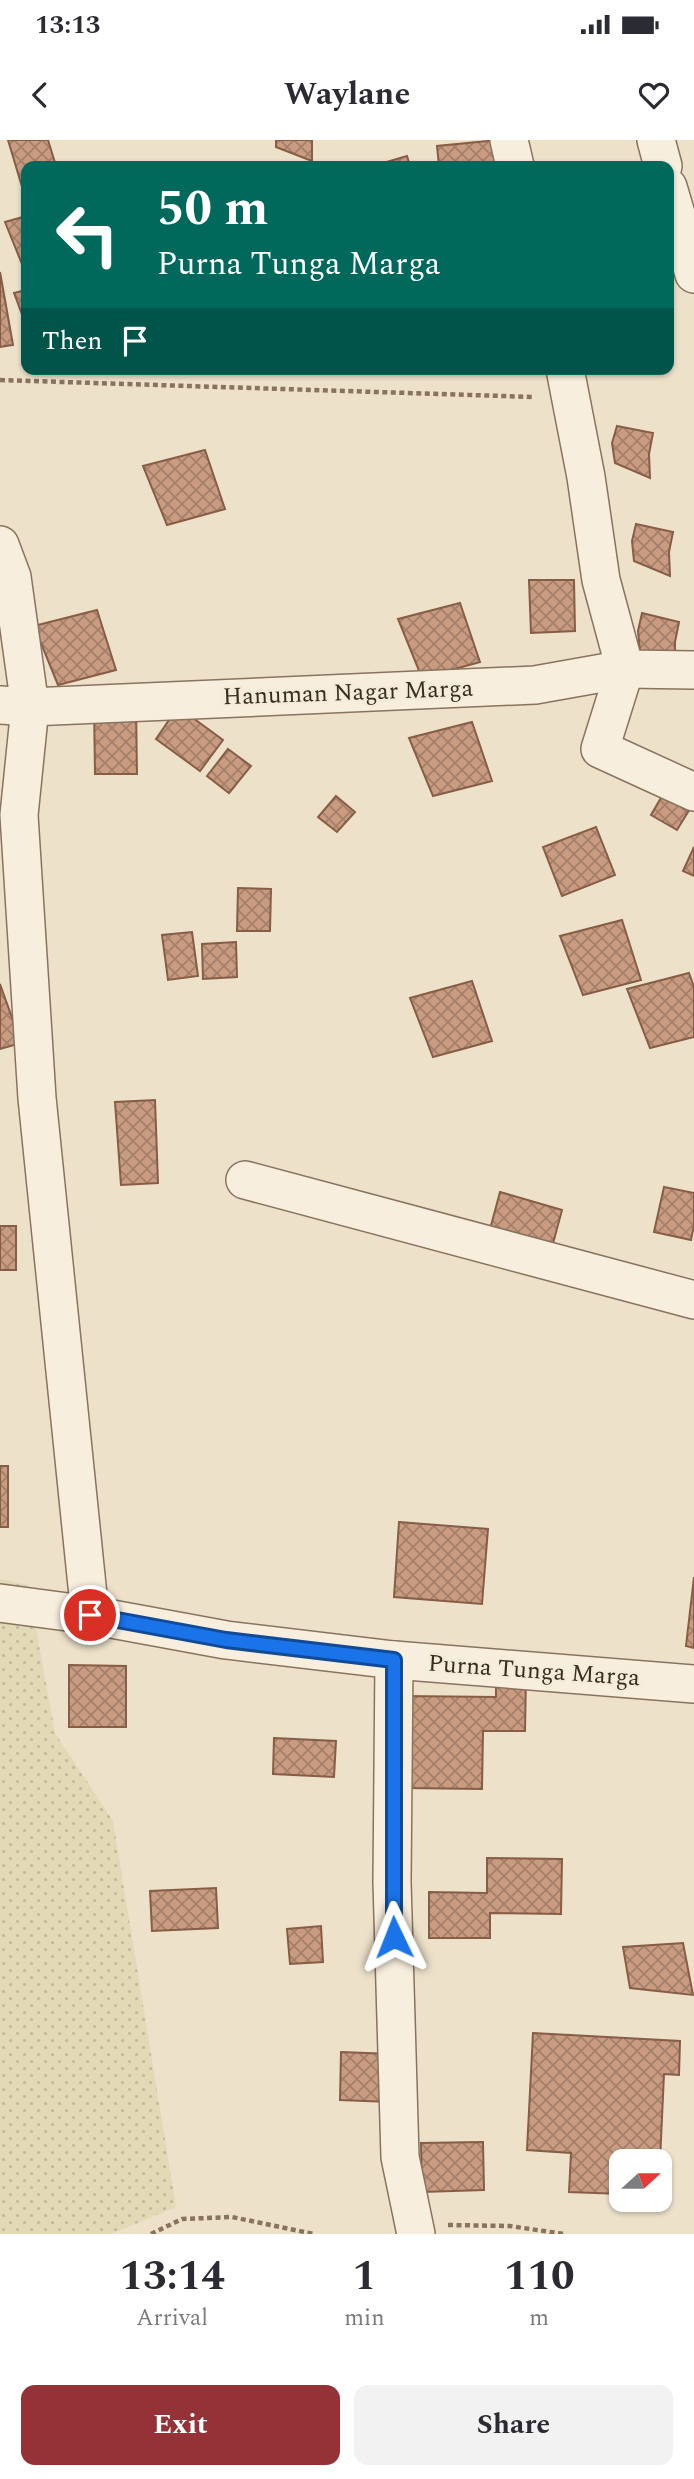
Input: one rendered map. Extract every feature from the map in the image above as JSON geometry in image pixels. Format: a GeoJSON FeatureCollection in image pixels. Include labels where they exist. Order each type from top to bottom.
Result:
{"type":"FeatureCollection","features":[{"type":"Feature","properties":{"kind":"street"},"geometry":{"type":"LineString","coordinates":[[509,140],[514,161]]}},
{"type":"Feature","properties":{"kind":"street"},"geometry":{"type":"LineString","coordinates":[[656,140],[662,161]]}},
{"type":"Feature","properties":{"kind":"street"},"geometry":{"type":"LineString","coordinates":[[674,207],[694,274]]}},
{"type":"Feature","properties":{"kind":"street"},"geometry":{"type":"LineString","coordinates":[[568,384],[586,477],[601,580],[625,669],[600,749],[694,792]]}},
{"type":"Feature","properties":{"kind":"street"},"geometry":{"type":"LineString","coordinates":[[0,545],[12,577],[19,815],[36,1086],[90,1615]]}},
{"type":"Feature","properties":{"kind":"street","name":"Hanuman Nagar Marga"},"geometry":{"type":"LineString","coordinates":[[15,706],[535,685],[625,669],[694,670]]}},
{"type":"Feature","properties":{"kind":"street"},"geometry":{"type":"LineString","coordinates":[[244,1180],[694,1300]]}},
{"type":"Feature","properties":{"kind":"street","name":"Purna Tunga Marga"},"geometry":{"type":"LineString","coordinates":[[0,1603],[90,1615],[226,1640],[394,1660],[694,1684]]}},
{"type":"Feature","properties":{"kind":"street"},"geometry":{"type":"LineString","coordinates":[[394,1660],[392,1882],[400,2157],[429,2231]]}},
{"type":"Feature","properties":{"kind":"path"},"geometry":{"type":"LineString","coordinates":[[0,380],[568,384]]}},
{"type":"Feature","properties":{"kind":"path"},"geometry":{"type":"LineString","coordinates":[[151,2234],[182,2219],[232,2217],[314,2234]]}},
{"type":"Feature","properties":{"kind":"path"},"geometry":{"type":"LineString","coordinates":[[429,2231],[451,2223],[509,2226],[564,2234]]}},
{"type":"Feature","properties":{"kind":"shaded area"},"geometry":{"type":"Polygon","coordinates":[[[0,1579],[28,1585],[55,1733],[113,1821],[176,2207],[111,2234],[0,2234],[0,1579]]]}},
{"type":"Feature","properties":{"kind":"building"},"geometry":{"type":"Polygon","coordinates":[[[8,140],[48,140],[54,161],[21,161],[21,183],[8,140]]]}},
{"type":"Feature","properties":{"kind":"building"},"geometry":{"type":"Polygon","coordinates":[[[276,140],[312,140],[312,161],[276,147],[276,140]]]}},
{"type":"Feature","properties":{"kind":"building"},"geometry":{"type":"Polygon","coordinates":[[[498,140],[500,161],[438,161],[437,146],[498,140]]]}},
{"type":"Feature","properties":{"kind":"building"},"geometry":{"type":"Polygon","coordinates":[[[407,156],[408,161],[390,161],[407,156]]]}},
{"type":"Feature","properties":{"kind":"building"},"geometry":{"type":"Polygon","coordinates":[[[21,217],[21,262],[5,222],[21,217]]]}},
{"type":"Feature","properties":{"kind":"building"},"geometry":{"type":"Polygon","coordinates":[[[0,272],[13,345],[0,347],[0,272]]]}},
{"type":"Feature","properties":{"kind":"building"},"geometry":{"type":"Polygon","coordinates":[[[21,291],[21,312],[14,293],[21,291]]]}},
{"type":"Feature","properties":{"kind":"building"},"geometry":{"type":"Polygon","coordinates":[[[617,426],[653,433],[649,454],[650,478],[615,463],[612,443],[617,426]]]}},
{"type":"Feature","properties":{"kind":"building"},"geometry":{"type":"Polygon","coordinates":[[[205,450],[225,509],[167,525],[143,466],[205,450]]]}},
{"type":"Feature","properties":{"kind":"building"},"geometry":{"type":"Polygon","coordinates":[[[636,524],[673,532],[669,552],[670,576],[634,561],[632,541],[636,524]]]}},
{"type":"Feature","properties":{"kind":"building"},"geometry":{"type":"Polygon","coordinates":[[[529,580],[574,580],[575,631],[531,633],[529,580]]]}},
{"type":"Feature","properties":{"kind":"building"},"geometry":{"type":"Polygon","coordinates":[[[460,603],[480,662],[422,678],[398,619],[460,603]]]}},
{"type":"Feature","properties":{"kind":"building"},"geometry":{"type":"Polygon","coordinates":[[[97,610],[116,670],[58,685],[34,626],[97,610]]]}},
{"type":"Feature","properties":{"kind":"building"},"geometry":{"type":"Polygon","coordinates":[[[642,613],[679,622],[675,642],[675,666],[640,651],[638,631],[642,613]]]}},
{"type":"Feature","properties":{"kind":"building"},"geometry":{"type":"Polygon","coordinates":[[[94,705],[136,705],[137,774],[95,774],[94,705]]]}},
{"type":"Feature","properties":{"kind":"building"},"geometry":{"type":"Polygon","coordinates":[[[178,707],[223,740],[200,771],[156,739],[178,707]]]}},
{"type":"Feature","properties":{"kind":"building"},"geometry":{"type":"Polygon","coordinates":[[[472,722],[492,781],[433,796],[409,738],[472,722]]]}},
{"type":"Feature","properties":{"kind":"building"},"geometry":{"type":"Polygon","coordinates":[[[228,749],[251,766],[229,793],[207,776],[228,749]]]}},
{"type":"Feature","properties":{"kind":"building"},"geometry":{"type":"Polygon","coordinates":[[[665,791],[691,807],[677,830],[651,815],[665,791]]]}},
{"type":"Feature","properties":{"kind":"building"},"geometry":{"type":"Polygon","coordinates":[[[336,796],[355,812],[337,832],[318,817],[336,796]]]}},
{"type":"Feature","properties":{"kind":"building"},"geometry":{"type":"Polygon","coordinates":[[[596,827],[615,875],[562,896],[543,847],[596,827]]]}},
{"type":"Feature","properties":{"kind":"building"},"geometry":{"type":"Polygon","coordinates":[[[694,847],[694,876],[683,871],[694,847]]]}},
{"type":"Feature","properties":{"kind":"building"},"geometry":{"type":"Polygon","coordinates":[[[238,888],[271,889],[270,931],[237,931],[238,888]]]}},
{"type":"Feature","properties":{"kind":"building"},"geometry":{"type":"Polygon","coordinates":[[[622,920],[641,980],[583,995],[560,936],[622,920]]]}},
{"type":"Feature","properties":{"kind":"building"},"geometry":{"type":"Polygon","coordinates":[[[192,932],[198,976],[168,980],[162,935],[192,932]]]}},
{"type":"Feature","properties":{"kind":"building"},"geometry":{"type":"Polygon","coordinates":[[[236,942],[237,977],[203,979],[202,944],[236,942]]]}},
{"type":"Feature","properties":{"kind":"building"},"geometry":{"type":"Polygon","coordinates":[[[689,973],[694,987],[694,1037],[650,1048],[627,989],[689,973]]]}},
{"type":"Feature","properties":{"kind":"building"},"geometry":{"type":"Polygon","coordinates":[[[472,981],[492,1041],[433,1057],[410,998],[472,981]]]}},
{"type":"Feature","properties":{"kind":"building"},"geometry":{"type":"Polygon","coordinates":[[[0,984],[21,1043],[0,1049],[0,984]]]}},
{"type":"Feature","properties":{"kind":"building"},"geometry":{"type":"Polygon","coordinates":[[[155,1100],[158,1183],[121,1185],[115,1102],[155,1100]]]}},
{"type":"Feature","properties":{"kind":"building"},"geometry":{"type":"Polygon","coordinates":[[[664,1187],[694,1193],[691,1240],[654,1232],[664,1187]]]}},
{"type":"Feature","properties":{"kind":"building"},"geometry":{"type":"Polygon","coordinates":[[[500,1192],[562,1210],[551,1251],[489,1233],[500,1192]]]}},
{"type":"Feature","properties":{"kind":"building"},"geometry":{"type":"Polygon","coordinates":[[[0,1226],[16,1226],[16,1270],[0,1270],[0,1226]]]}},
{"type":"Feature","properties":{"kind":"building"},"geometry":{"type":"Polygon","coordinates":[[[0,1466],[8,1466],[8,1527],[0,1527],[0,1466]]]}},
{"type":"Feature","properties":{"kind":"building"},"geometry":{"type":"Polygon","coordinates":[[[399,1522],[488,1529],[482,1604],[394,1597],[399,1522]]]}},
{"type":"Feature","properties":{"kind":"building"},"geometry":{"type":"Polygon","coordinates":[[[694,1577],[694,1648],[686,1646],[694,1577]]]}},
{"type":"Feature","properties":{"kind":"building"},"geometry":{"type":"Polygon","coordinates":[[[69,1665],[126,1666],[126,1727],[69,1727],[69,1665]]]}},
{"type":"Feature","properties":{"kind":"building"},"geometry":{"type":"Polygon","coordinates":[[[496,1674],[526,1675],[525,1731],[483,1731],[482,1789],[404,1788],[404,1696],[496,1697],[496,1674]]]}},
{"type":"Feature","properties":{"kind":"building"},"geometry":{"type":"Polygon","coordinates":[[[274,1738],[336,1741],[334,1777],[273,1774],[274,1738]]]}},
{"type":"Feature","properties":{"kind":"building"},"geometry":{"type":"Polygon","coordinates":[[[487,1858],[562,1859],[561,1914],[490,1913],[490,1938],[429,1938],[429,1892],[487,1893],[487,1858]]]}},
{"type":"Feature","properties":{"kind":"building"},"geometry":{"type":"Polygon","coordinates":[[[216,1888],[218,1928],[152,1931],[150,1891],[216,1888]]]}},
{"type":"Feature","properties":{"kind":"building"},"geometry":{"type":"Polygon","coordinates":[[[321,1926],[323,1962],[290,1964],[287,1929],[321,1926]]]}},
{"type":"Feature","properties":{"kind":"building"},"geometry":{"type":"Polygon","coordinates":[[[683,1943],[693,1995],[630,1988],[623,1947],[683,1943]]]}},
{"type":"Feature","properties":{"kind":"building"},"geometry":{"type":"Polygon","coordinates":[[[533,2033],[680,2041],[679,2075],[664,2074],[661,2149],[609,2149],[609,2194],[569,2192],[571,2153],[527,2150],[533,2033]]]}},
{"type":"Feature","properties":{"kind":"building"},"geometry":{"type":"Polygon","coordinates":[[[341,2052],[391,2054],[390,2102],[340,2100],[341,2052]]]}},
{"type":"Feature","properties":{"kind":"building"},"geometry":{"type":"Polygon","coordinates":[[[483,2142],[484,2190],[422,2192],[421,2143],[483,2142]]]}},
{"type":"Feature","properties":{"kind":"route"},"geometry":{"type":"LineString","coordinates":[[90,1615],[226,1640],[394,1660],[394,1937]]}}]}
